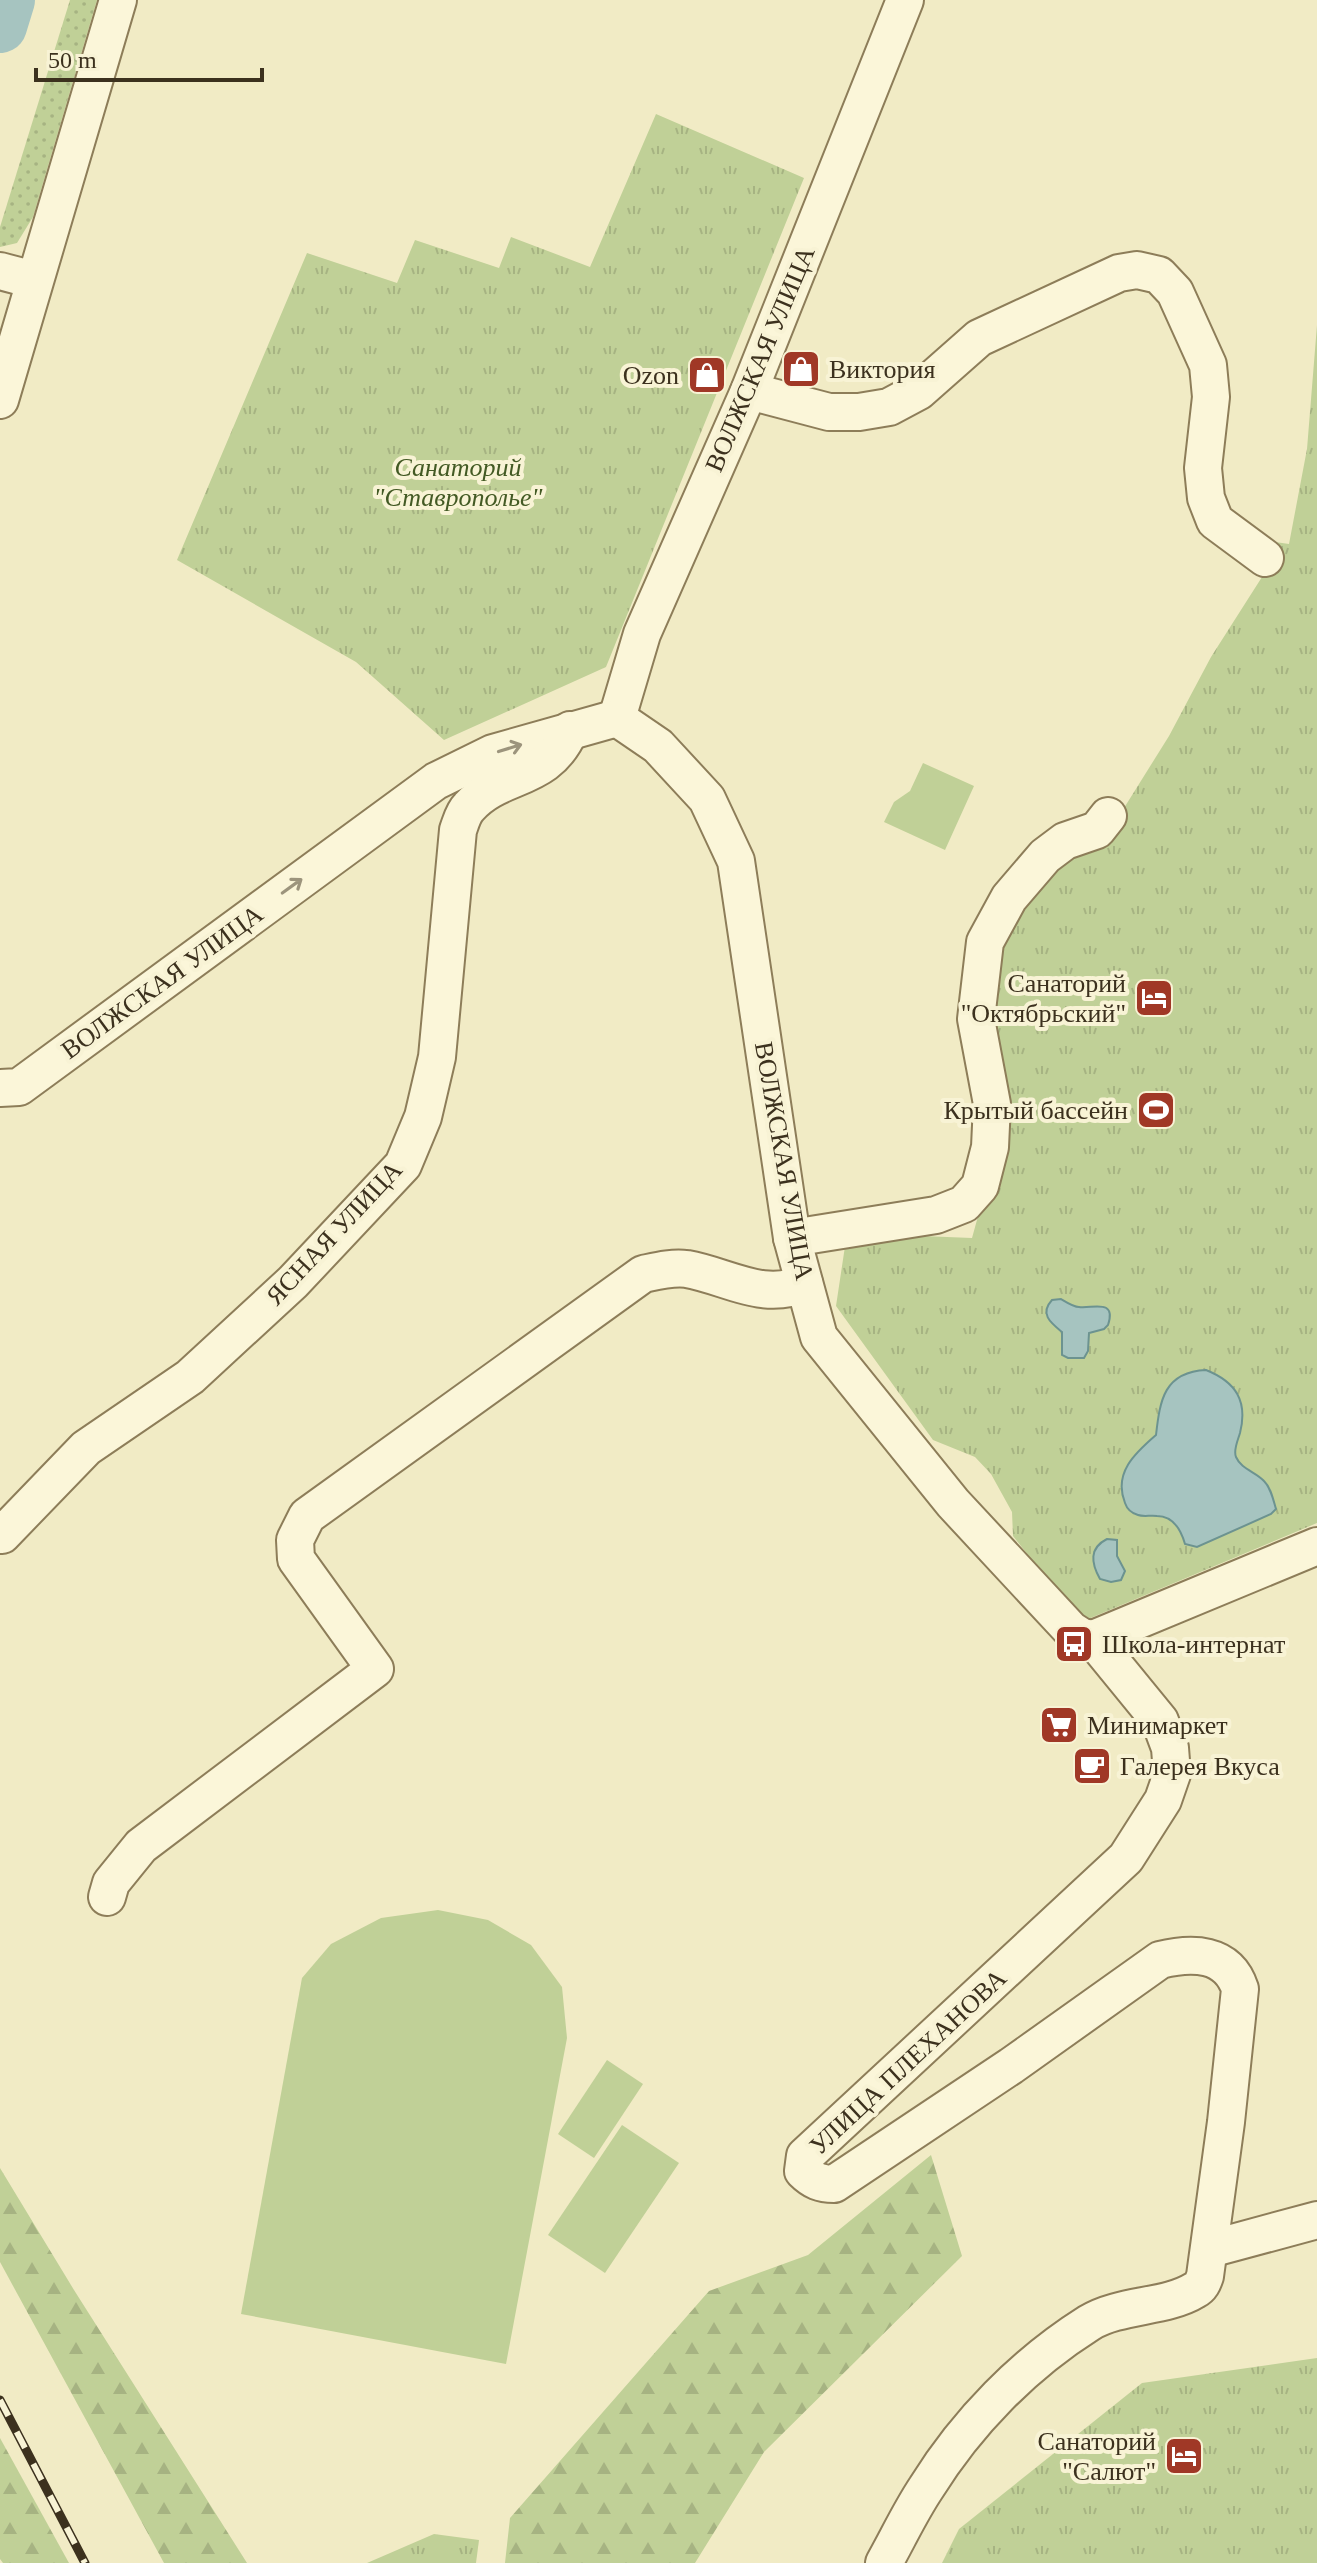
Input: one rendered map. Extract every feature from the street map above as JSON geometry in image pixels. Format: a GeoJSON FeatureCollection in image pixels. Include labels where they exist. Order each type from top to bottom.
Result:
{"type":"FeatureCollection","features":[{"type":"Feature","properties":{"kind":"street"},"geometry":{"type":"LineString","coordinates":[[0,400],[118,0]]}},
{"type":"Feature","properties":{"kind":"street","name":"ВОЛЖСКАЯ УЛИЦА"},"geometry":{"type":"LineString","coordinates":[[617,718],[642,634],[749,391],[905,0]]}},
{"type":"Feature","properties":{"kind":"street"},"geometry":{"type":"LineString","coordinates":[[749,391],[829,412],[859,412],[889,407],[919,391],[979,338],[1119,273],[1137,270],[1159,275],[1175,292],[1208,365],[1211,397],[1203,468],[1206,498],[1215,521],[1265,558]]}},
{"type":"Feature","properties":{"kind":"street"},"geometry":{"type":"LineString","coordinates":[[0,271],[34,280]]}},
{"type":"Feature","properties":{"kind":"street","name":"ВОЛЖСКАЯ УЛИЦА"},"geometry":{"type":"LineString","coordinates":[[0,1088],[19,1087],[436,781],[493,753],[617,718],[658,746],[707,799],[736,861],[792,1238],[819,1337],[934,1479],[1071,1630],[1093,1639]]}},
{"type":"Feature","properties":{"kind":"street","name":"ЯСНАЯ УЛИЦА"},"geometry":{"type":"LineString","coordinates":[[2,1535],[86,1448],[190,1377],[293,1282],[403,1165],[423,1117],[437,1057],[458,830],[466,809],[484,794],[540,769],[563,747],[570,730]]}},
{"type":"Feature","properties":{"kind":"street"},"geometry":{"type":"LineString","coordinates":[[792,1238],[936,1215],[964,1204],[980,1186],[990,1147],[992,1104],[976,1019],[985,942],[1009,898],[1045,856],[1065,841],[1097,830],[1108,816]]}},
{"type":"Feature","properties":{"kind":"street"},"geometry":{"type":"LineString","coordinates":[[107,1897],[111,1883],[141,1846],[375,1669],[296,1559],[295,1540],[307,1516],[643,1274],[664,1269],[685,1269],[749,1288],[777,1291],[804,1283]]}},
{"type":"Feature","properties":{"kind":"street"},"geometry":{"type":"LineString","coordinates":[[1093,1639],[1317,1546]]}},
{"type":"Feature","properties":{"kind":"street","name":"УЛИЦА ПЛЕХАНОВА"},"geometry":{"type":"LineString","coordinates":[[884,2563],[926,2488],[956,2445],[997,2397],[1062,2340],[1095,2320],[1195,2290],[1205,2276],[1240,1989],[1236,1976],[1225,1965],[1206,1957],[1183,1954],[1160,1960],[1011,2066],[834,2184],[811,2179],[803,2171],[805,2156],[1126,1858],[1163,1800],[1172,1774],[1170,1748],[1160,1721],[1093,1639]]}},
{"type":"Feature","properties":{"kind":"street"},"geometry":{"type":"LineString","coordinates":[[1210,2249],[1317,2220]]}},
{"type":"Feature","properties":{"kind":"green space"},"geometry":{"type":"Polygon","coordinates":[[[70,0],[97,0],[33,217],[17,243],[0,247],[0,227],[70,0]]]}},
{"type":"Feature","properties":{"kind":"green space","name":"Санаторий \"Ставрополье\""},"geometry":{"type":"Polygon","coordinates":[[[656,114],[804,178],[606,667],[444,740],[356,662],[177,560],[307,253],[397,283],[415,240],[499,268],[511,237],[590,267],[656,114]]]}},
{"type":"Feature","properties":{"kind":"green space","name":"Санаторий \"Октябрьский\""},"geometry":{"type":"Polygon","coordinates":[[[1317,325],[1317,1523],[1081,1622],[1013,1536],[1012,1512],[991,1474],[975,1457],[933,1440],[836,1306],[847,1233],[972,1238],[996,1151],[991,968],[1013,915],[1052,866],[1103,837],[1124,808],[1169,736],[1211,657],[1262,577],[1269,541],[1289,544],[1307,449],[1317,325]]]}},
{"type":"Feature","properties":{"kind":"green space"},"geometry":{"type":"Polygon","coordinates":[[[923,763],[974,786],[945,850],[884,822],[894,802],[910,791],[923,763]]]}},
{"type":"Feature","properties":{"kind":"green space"},"geometry":{"type":"Polygon","coordinates":[[[438,1910],[488,1920],[531,1945],[562,1987],[567,2038],[506,2364],[241,2314],[302,1978],[331,1944],[381,1918],[438,1910]]]}},
{"type":"Feature","properties":{"kind":"green space"},"geometry":{"type":"Polygon","coordinates":[[[607,2060],[643,2084],[594,2158],[558,2134],[607,2060]]]}},
{"type":"Feature","properties":{"kind":"green space"},"geometry":{"type":"Polygon","coordinates":[[[622,2125],[679,2163],[605,2273],[548,2235],[622,2125]]]}},
{"type":"Feature","properties":{"kind":"green space"},"geometry":{"type":"Polygon","coordinates":[[[931,2155],[962,2256],[764,2452],[695,2563],[505,2563],[510,2518],[709,2291],[808,2255],[931,2155]]]}},
{"type":"Feature","properties":{"kind":"green space"},"geometry":{"type":"Polygon","coordinates":[[[0,2168],[247,2563],[164,2563],[0,2262],[0,2168]]]}},
{"type":"Feature","properties":{"kind":"green space","name":"Санаторий \"Салют\""},"geometry":{"type":"Polygon","coordinates":[[[1317,2358],[1317,2563],[942,2563],[959,2529],[1142,2383],[1317,2358]]]}},
{"type":"Feature","properties":{"kind":"green space"},"geometry":{"type":"Polygon","coordinates":[[[0,2438],[69,2563],[3,2563],[0,2559],[0,2438]]]}},
{"type":"Feature","properties":{"kind":"green space"},"geometry":{"type":"Polygon","coordinates":[[[434,2534],[479,2540],[476,2563],[367,2563],[434,2534]]]}},
{"type":"Feature","properties":{"kind":"water"},"geometry":{"type":"Polygon","coordinates":[[[1061,1299],[1077,1307],[1102,1307],[1109,1311],[1108,1325],[1089,1333],[1088,1351],[1084,1358],[1062,1355],[1062,1332],[1047,1314],[1052,1300],[1061,1299]]]}},
{"type":"Feature","properties":{"kind":"water"},"geometry":{"type":"Polygon","coordinates":[[[1206,1370],[1225,1380],[1237,1394],[1241,1402],[1242,1422],[1235,1448],[1236,1457],[1241,1465],[1266,1484],[1276,1509],[1197,1547],[1185,1544],[1179,1529],[1168,1518],[1133,1513],[1125,1503],[1122,1482],[1128,1464],[1156,1435],[1163,1400],[1173,1382],[1192,1372],[1206,1370]]]}},
{"type":"Feature","properties":{"kind":"water"},"geometry":{"type":"Polygon","coordinates":[[[1107,1539],[1117,1540],[1117,1556],[1125,1571],[1121,1580],[1111,1582],[1100,1579],[1095,1567],[1095,1551],[1107,1539]]]}},
{"type":"Feature","properties":{"kind":"waterway"},"geometry":{"type":"LineString","coordinates":[[0,26],[8,0]]}},
{"type":"Feature","properties":{"kind":"railway"},"geometry":{"type":"LineString","coordinates":[[0,2400],[85,2563]]}},
{"type":"Feature","properties":{"kind":"place","name":"Виктория"},"geometry":{"type":"Point","coordinates":[801,369]}},
{"type":"Feature","properties":{"kind":"place","name":"Ozon"},"geometry":{"type":"Point","coordinates":[707,375]}},
{"type":"Feature","properties":{"kind":"place","name":"Санаторий \"Октябрьский\""},"geometry":{"type":"Point","coordinates":[1154,998]}},
{"type":"Feature","properties":{"kind":"place","name":"Крытый бассейн"},"geometry":{"type":"Point","coordinates":[1156,1110]}},
{"type":"Feature","properties":{"kind":"place","name":"Школа-интернат"},"geometry":{"type":"Point","coordinates":[1074,1644]}},
{"type":"Feature","properties":{"kind":"place","name":"Минимаркет"},"geometry":{"type":"Point","coordinates":[1059,1725]}},
{"type":"Feature","properties":{"kind":"place","name":"Галерея Вкуса"},"geometry":{"type":"Point","coordinates":[1092,1766]}},
{"type":"Feature","properties":{"kind":"place","name":"Санаторий \"Салют\""},"geometry":{"type":"Point","coordinates":[1184,2456]}}]}
